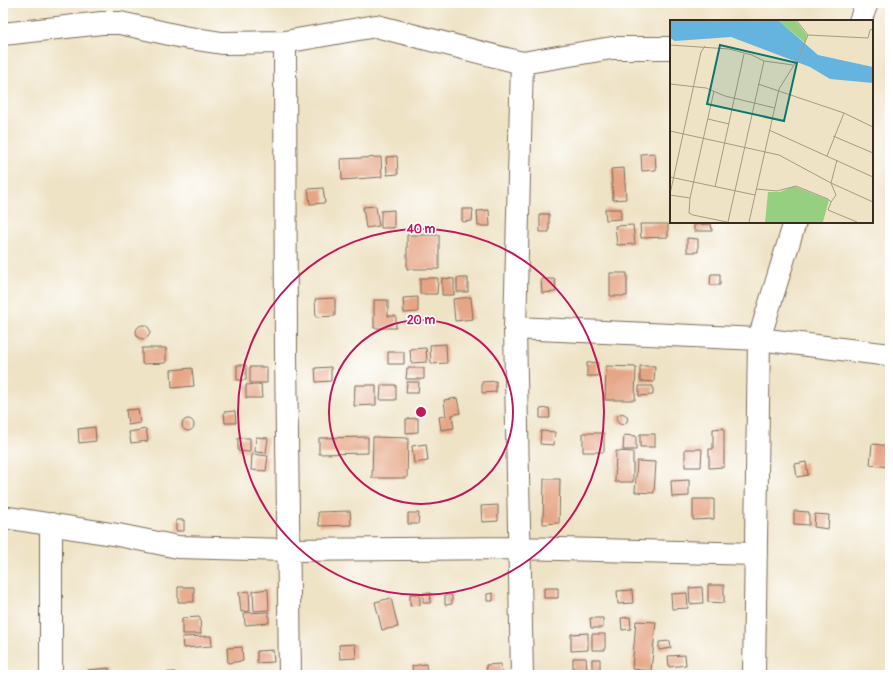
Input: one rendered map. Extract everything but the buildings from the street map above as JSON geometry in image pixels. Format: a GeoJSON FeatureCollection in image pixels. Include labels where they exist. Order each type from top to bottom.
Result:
{"type":"FeatureCollection","features":[{"type":"Feature","properties":{"kind":"street"},"geometry":{"type":"LineString","coordinates":[[860,20],[868,3]]}},
{"type":"Feature","properties":{"kind":"street"},"geometry":{"type":"LineString","coordinates":[[3,34],[51,28],[120,23],[183,37],[222,43],[285,42],[376,26],[522,63],[612,48],[670,48]]}},
{"type":"Feature","properties":{"kind":"street"},"geometry":{"type":"LineString","coordinates":[[285,42],[286,355],[290,675]]}},
{"type":"Feature","properties":{"kind":"street"},"geometry":{"type":"LineString","coordinates":[[522,63],[515,328],[522,675]]}},
{"type":"Feature","properties":{"kind":"street"},"geometry":{"type":"LineString","coordinates":[[754,675],[759,339],[795,223]]}},
{"type":"Feature","properties":{"kind":"street"},"geometry":{"type":"LineString","coordinates":[[515,328],[759,339],[890,355]]}},
{"type":"Feature","properties":{"kind":"street"},"geometry":{"type":"LineString","coordinates":[[3,517],[118,535],[178,547],[288,550],[520,548],[756,554]]}},
{"type":"Feature","properties":{"kind":"street"},"geometry":{"type":"LineString","coordinates":[[51,524],[51,675]]}}]}
